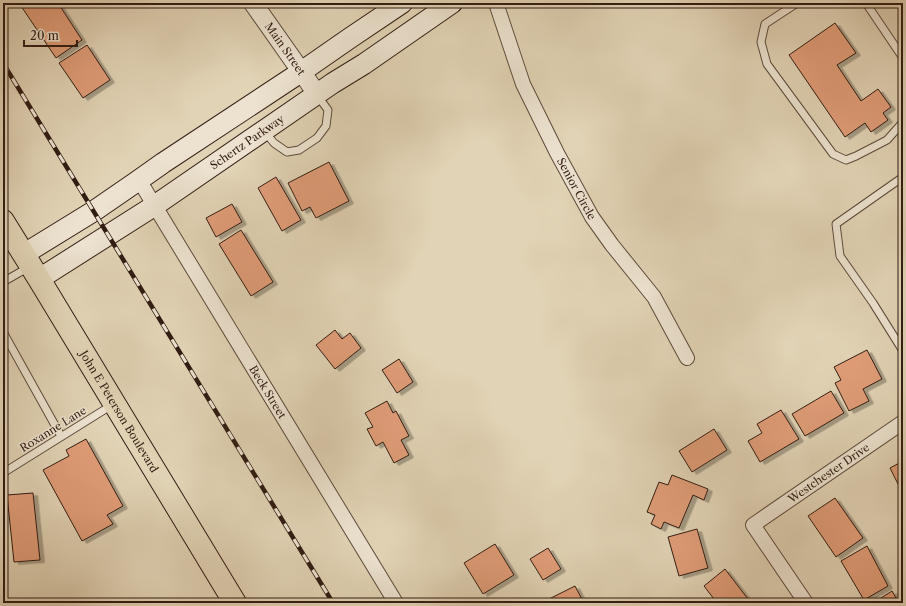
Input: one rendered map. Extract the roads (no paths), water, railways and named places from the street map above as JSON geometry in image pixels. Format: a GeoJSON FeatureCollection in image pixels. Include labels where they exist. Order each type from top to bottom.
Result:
{"type":"FeatureCollection","features":[{"type":"Feature","properties":{"kind":"main road"},"geometry":{"type":"LineString","coordinates":[[31,266],[94,211],[402,3]]}},
{"type":"Feature","properties":{"kind":"main road","name":"Schertz Parkway"},"geometry":{"type":"LineString","coordinates":[[31,266],[108,234],[154,206],[452,3]]}},
{"type":"Feature","properties":{"kind":"main road","name":"John E Peterson Boulevard"},"geometry":{"type":"LineString","coordinates":[[3,221],[235,603]]}},
{"type":"Feature","properties":{"kind":"street","name":"Main Street"},"geometry":{"type":"LineString","coordinates":[[252,3],[317,94]]}},
{"type":"Feature","properties":{"kind":"street","name":"Senior Circle"},"geometry":{"type":"LineString","coordinates":[[496,3],[523,84],[557,153],[592,217],[612,245],[654,297],[687,358]]}},
{"type":"Feature","properties":{"kind":"street","name":"Beck Street"},"geometry":{"type":"LineString","coordinates":[[139,180],[396,603]]}},
{"type":"Feature","properties":{"kind":"street","name":"Westchester Drive"},"geometry":{"type":"LineString","coordinates":[[806,603],[753,525],[903,422]]}},
{"type":"Feature","properties":{"kind":"lane"},"geometry":{"type":"LineString","coordinates":[[797,3],[765,24],[761,42],[767,64],[833,154],[846,160],[856,156],[887,140],[903,122]]}},
{"type":"Feature","properties":{"kind":"lane"},"geometry":{"type":"LineString","coordinates":[[866,3],[903,58]]}},
{"type":"Feature","properties":{"kind":"lane"},"geometry":{"type":"LineString","coordinates":[[264,130],[274,143],[287,152],[299,150],[317,138],[326,126],[328,110],[317,94]]}},
{"type":"Feature","properties":{"kind":"lane"},"geometry":{"type":"LineString","coordinates":[[903,177],[836,224],[840,256],[873,303],[903,351]]}},
{"type":"Feature","properties":{"kind":"lane"},"geometry":{"type":"LineString","coordinates":[[3,282],[31,266]]}},
{"type":"Feature","properties":{"kind":"lane"},"geometry":{"type":"LineString","coordinates":[[3,332],[61,436]]}},
{"type":"Feature","properties":{"kind":"lane","name":"Roxanne Lane"},"geometry":{"type":"LineString","coordinates":[[3,473],[114,403]]}},
{"type":"Feature","properties":{"kind":"railway"},"geometry":{"type":"LineString","coordinates":[[3,63],[333,603]]}}]}
